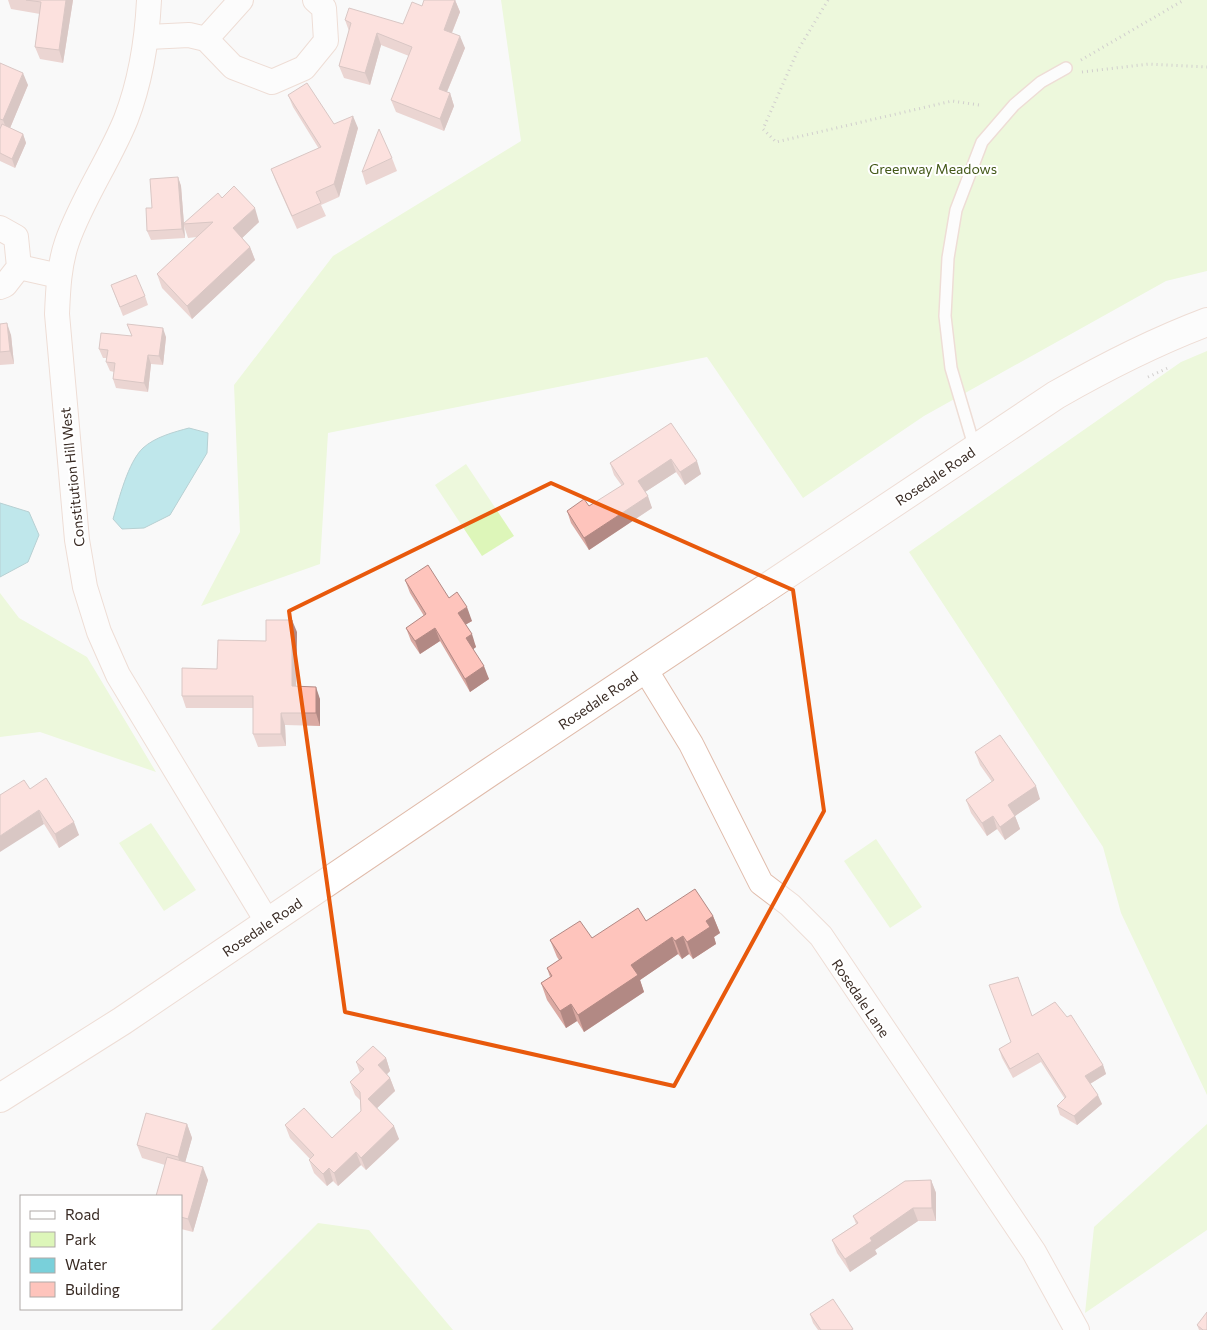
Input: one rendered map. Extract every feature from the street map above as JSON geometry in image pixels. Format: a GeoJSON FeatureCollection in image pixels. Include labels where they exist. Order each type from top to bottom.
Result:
{"type":"FeatureCollection","features":[{"type":"Feature","properties":{"kind":"street","name":"Constitution Hill West"},"geometry":{"type":"LineString","coordinates":[[149,0],[148,37],[140,77],[126,119],[79,213],[66,244],[59,276],[56,314],[77,540],[85,587],[99,632],[118,675],[268,923]]}},
{"type":"Feature","properties":{"kind":"street"},"geometry":{"type":"LineString","coordinates":[[206,39],[241,0]]}},
{"type":"Feature","properties":{"kind":"street"},"geometry":{"type":"LineString","coordinates":[[148,37],[189,35],[206,39],[233,66],[272,82],[304,68],[326,41],[324,8],[315,0]]}},
{"type":"Feature","properties":{"kind":"street"},"geometry":{"type":"LineString","coordinates":[[0,228],[16,237],[19,267],[5,286],[0,287]]}},
{"type":"Feature","properties":{"kind":"street"},"geometry":{"type":"LineString","coordinates":[[19,267],[59,276]]}},
{"type":"Feature","properties":{"kind":"street","name":"Rosedale Road"},"geometry":{"type":"LineString","coordinates":[[0,1098],[122,1021],[645,669],[1056,396],[1110,365],[1166,338],[1207,322]]}},
{"type":"Feature","properties":{"kind":"street","name":"Rosedale Lane"},"geometry":{"type":"LineString","coordinates":[[645,669],[691,744],[762,883],[790,905],[821,936],[1034,1252],[1077,1330]]}},
{"type":"Feature","properties":{"kind":"lane"},"geometry":{"type":"LineString","coordinates":[[975,449],[951,368],[945,316],[948,258],[956,210],[982,142],[1014,105],[1041,82],[1066,68]]}},
{"type":"Feature","properties":{"kind":"path"},"geometry":{"type":"LineString","coordinates":[[828,0],[798,50],[762,130],[776,142],[952,101],[980,105]]}},
{"type":"Feature","properties":{"kind":"path"},"geometry":{"type":"LineString","coordinates":[[1066,68],[1184,0]]}},
{"type":"Feature","properties":{"kind":"path"},"geometry":{"type":"LineString","coordinates":[[1078,73],[1149,64],[1207,67]]}},
{"type":"Feature","properties":{"kind":"highlighted area"},"geometry":{"type":"Polygon","coordinates":[[[551,483],[793,590],[824,811],[674,1086],[345,1012],[289,611],[551,483]]]}},
{"type":"Feature","properties":{"kind":"green space","name":"Greenway Meadows"},"geometry":{"type":"Polygon","coordinates":[[[501,0],[1207,0],[1207,271],[1166,281],[924,416],[803,498],[707,357],[328,433],[320,564],[201,606],[240,532],[234,385],[333,256],[521,141],[501,0]]]}},
{"type":"Feature","properties":{"kind":"green space"},"geometry":{"type":"Polygon","coordinates":[[[1207,351],[1207,1095],[1121,913],[1103,847],[909,552],[1181,362],[1207,351]]]}},
{"type":"Feature","properties":{"kind":"green space"},"geometry":{"type":"Polygon","coordinates":[[[466,464],[514,536],[482,556],[435,485],[466,464]]]}},
{"type":"Feature","properties":{"kind":"green space"},"geometry":{"type":"Polygon","coordinates":[[[0,593],[19,618],[87,657],[156,772],[40,732],[0,737],[0,593]]]}},
{"type":"Feature","properties":{"kind":"green space"},"geometry":{"type":"Polygon","coordinates":[[[151,823],[196,890],[164,911],[119,843],[151,823]]]}},
{"type":"Feature","properties":{"kind":"green space"},"geometry":{"type":"Polygon","coordinates":[[[876,839],[922,907],[890,928],[844,861],[876,839]]]}},
{"type":"Feature","properties":{"kind":"green space"},"geometry":{"type":"Polygon","coordinates":[[[1207,1124],[1207,1230],[1085,1313],[1094,1227],[1207,1124]]]}},
{"type":"Feature","properties":{"kind":"green space"},"geometry":{"type":"Polygon","coordinates":[[[318,1223],[369,1230],[453,1330],[211,1330],[318,1223]]]}},
{"type":"Feature","properties":{"kind":"water"},"geometry":{"type":"Polygon","coordinates":[[[189,428],[208,433],[207,453],[170,515],[144,528],[122,529],[113,519],[125,481],[138,454],[153,441],[165,435],[189,428]]]}},
{"type":"Feature","properties":{"kind":"water"},"geometry":{"type":"Polygon","coordinates":[[[0,503],[29,512],[39,535],[28,562],[0,577],[0,503]]]}},
{"type":"Feature","properties":{"kind":"building"},"geometry":{"type":"Polygon","coordinates":[[[26,0],[66,0],[59,50],[35,47],[41,2],[26,0]]]}},
{"type":"Feature","properties":{"kind":"building"},"geometry":{"type":"Polygon","coordinates":[[[424,0],[455,0],[444,30],[460,36],[439,89],[450,93],[440,119],[391,100],[412,47],[377,33],[365,73],[339,66],[351,23],[345,20],[349,8],[403,24],[412,2],[422,6],[424,0]]]}},
{"type":"Feature","properties":{"kind":"building"},"geometry":{"type":"Polygon","coordinates":[[[0,63],[23,73],[3,120],[0,119],[0,63]]]}},
{"type":"Feature","properties":{"kind":"building"},"geometry":{"type":"Polygon","coordinates":[[[307,83],[334,124],[353,116],[334,184],[316,192],[321,203],[292,216],[271,169],[321,147],[288,95],[307,83]]]}},
{"type":"Feature","properties":{"kind":"building"},"geometry":{"type":"Polygon","coordinates":[[[2,124],[23,134],[12,159],[0,153],[0,129],[2,124]]]}},
{"type":"Feature","properties":{"kind":"building"},"geometry":{"type":"Polygon","coordinates":[[[379,129],[392,158],[362,172],[379,129]]]}},
{"type":"Feature","properties":{"kind":"building"},"geometry":{"type":"Polygon","coordinates":[[[178,177],[182,229],[147,231],[146,208],[152,208],[150,179],[178,177]]]}},
{"type":"Feature","properties":{"kind":"building"},"geometry":{"type":"Polygon","coordinates":[[[234,186],[255,208],[233,228],[250,247],[187,306],[157,274],[213,222],[183,224],[218,193],[222,198],[234,186]]]}},
{"type":"Feature","properties":{"kind":"building"},"geometry":{"type":"Polygon","coordinates":[[[136,275],[145,296],[120,307],[111,285],[136,275]]]}},
{"type":"Feature","properties":{"kind":"building"},"geometry":{"type":"Polygon","coordinates":[[[7,323],[10,351],[0,352],[0,324],[7,323]]]}},
{"type":"Feature","properties":{"kind":"building"},"geometry":{"type":"Polygon","coordinates":[[[127,324],[163,328],[159,356],[148,355],[144,383],[113,379],[115,363],[106,362],[108,350],[99,349],[101,333],[132,336],[127,324]]]}},
{"type":"Feature","properties":{"kind":"building"},"geometry":{"type":"Polygon","coordinates":[[[671,423],[697,461],[680,472],[671,459],[638,481],[648,496],[584,538],[567,511],[584,499],[589,506],[624,484],[610,463],[671,423]]]}},
{"type":"Feature","properties":{"kind":"building"},"geometry":{"type":"Polygon","coordinates":[[[428,565],[449,598],[457,592],[467,607],[458,613],[472,634],[466,638],[484,666],[465,679],[435,628],[415,641],[406,628],[426,614],[405,580],[428,565]]]}},
{"type":"Feature","properties":{"kind":"building"},"geometry":{"type":"Polygon","coordinates":[[[266,620],[292,620],[292,686],[316,687],[316,713],[281,713],[281,734],[253,734],[253,696],[182,696],[182,668],[217,669],[218,640],[266,641],[266,620]]]}},
{"type":"Feature","properties":{"kind":"building"},"geometry":{"type":"Polygon","coordinates":[[[1000,735],[1036,786],[1008,805],[1015,816],[1000,827],[993,816],[982,823],[966,800],[994,780],[975,752],[1000,735]]]}},
{"type":"Feature","properties":{"kind":"building"},"geometry":{"type":"Polygon","coordinates":[[[46,778],[74,822],[55,834],[39,810],[0,836],[0,795],[24,780],[30,789],[46,778]]]}},
{"type":"Feature","properties":{"kind":"building"},"geometry":{"type":"Polygon","coordinates":[[[695,889],[713,916],[706,921],[710,927],[687,942],[683,936],[675,941],[672,937],[631,965],[638,975],[578,1015],[571,1004],[560,1011],[541,983],[552,976],[547,968],[562,958],[550,940],[580,921],[592,938],[638,908],[646,921],[695,889]]]}},
{"type":"Feature","properties":{"kind":"building"},"geometry":{"type":"Polygon","coordinates":[[[1018,977],[1032,1016],[1055,1002],[1067,1017],[1071,1015],[1103,1065],[1085,1076],[1098,1095],[1074,1116],[1057,1106],[1066,1097],[1038,1053],[1010,1069],[999,1049],[1011,1042],[989,985],[1018,977]]]}},
{"type":"Feature","properties":{"kind":"building"},"geometry":{"type":"Polygon","coordinates":[[[373,1046],[386,1058],[378,1065],[390,1078],[368,1099],[394,1126],[361,1158],[356,1152],[334,1173],[329,1168],[323,1174],[309,1160],[314,1155],[285,1125],[304,1108],[332,1138],[361,1111],[360,1092],[350,1082],[364,1069],[356,1062],[373,1046]]]}},
{"type":"Feature","properties":{"kind":"building"},"geometry":{"type":"Polygon","coordinates":[[[146,1113],[187,1124],[178,1157],[137,1145],[146,1113]]]}},
{"type":"Feature","properties":{"kind":"building"},"geometry":{"type":"Polygon","coordinates":[[[167,1157],[203,1167],[188,1219],[182,1217],[182,1195],[156,1195],[167,1157]]]}},
{"type":"Feature","properties":{"kind":"building"},"geometry":{"type":"Polygon","coordinates":[[[931,1180],[932,1208],[913,1208],[870,1238],[872,1241],[845,1259],[832,1240],[858,1223],[853,1216],[905,1181],[931,1180]]]}},
{"type":"Feature","properties":{"kind":"building"},"geometry":{"type":"Polygon","coordinates":[[[833,1299],[853,1329],[821,1330],[810,1314],[833,1299]]]}},
{"type":"Feature","properties":{"kind":"building"},"geometry":{"type":"Polygon","coordinates":[[[1207,1312],[1207,1330],[1203,1330],[1197,1325],[1207,1312]]]}}]}
